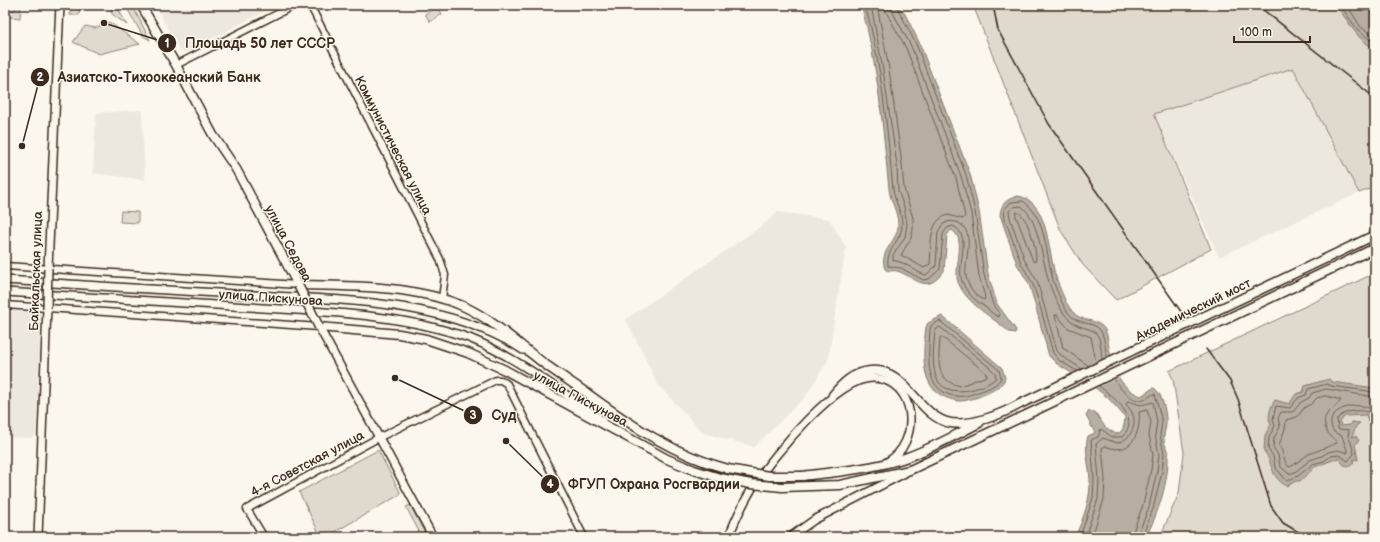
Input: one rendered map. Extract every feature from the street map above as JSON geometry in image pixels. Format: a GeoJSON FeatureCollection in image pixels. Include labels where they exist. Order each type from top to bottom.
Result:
{"type":"FeatureCollection","features":[{"type":"Feature","properties":{"kind":"main road","name":"Байкальская улица"},"geometry":{"type":"LineString","coordinates":[[38,537],[60,5]]}},
{"type":"Feature","properties":{"kind":"main road","name":"улица Седова"},"geometry":{"type":"LineString","coordinates":[[141,5],[176,65],[213,136],[236,170],[378,438],[433,537]]}},
{"type":"Feature","properties":{"kind":"main road","name":"Академический мост"},"geometry":{"type":"LineString","coordinates":[[998,414],[1375,235]]}},
{"type":"Feature","properties":{"kind":"main road","name":"Академический мост"},"geometry":{"type":"LineString","coordinates":[[626,436],[679,464],[720,478],[751,484],[782,487],[840,485],[910,470],[1375,248]]}},
{"type":"Feature","properties":{"kind":"main road","name":"улица Пискунова"},"geometry":{"type":"LineString","coordinates":[[5,280],[296,298],[426,311],[450,318],[497,336],[520,348],[546,365]]}},
{"type":"Feature","properties":{"kind":"main road"},"geometry":{"type":"LineString","coordinates":[[298,285],[389,290],[424,294],[466,308],[485,319],[546,365],[654,440],[686,455],[728,469],[769,476],[802,476],[850,471],[903,459],[998,414]]}},
{"type":"Feature","properties":{"kind":"main road","name":"улица Пискунова"},"geometry":{"type":"LineString","coordinates":[[5,292],[296,310],[367,316],[424,325],[469,339],[512,360],[626,436]]}},
{"type":"Feature","properties":{"kind":"main road","name":"улица Пискунова"},"geometry":{"type":"LineString","coordinates":[[319,327],[399,334],[447,345],[495,365],[626,436]]}},
{"type":"Feature","properties":{"kind":"main road"},"geometry":{"type":"LineString","coordinates":[[729,537],[740,509],[768,466],[842,384],[853,375],[878,370],[895,377],[931,413],[944,421],[961,423],[970,422],[998,414]]}},
{"type":"Feature","properties":{"kind":"main road"},"geometry":{"type":"LineString","coordinates":[[833,395],[853,382],[872,378],[885,380],[900,390],[909,409],[909,432],[898,453],[883,463]]}},
{"type":"Feature","properties":{"kind":"main road"},"geometry":{"type":"LineString","coordinates":[[790,537],[814,520],[910,470]]}},
{"type":"Feature","properties":{"kind":"street"},"geometry":{"type":"LineString","coordinates":[[176,65],[295,5]]}},
{"type":"Feature","properties":{"kind":"street","name":"Коммунистическая улица"},"geometry":{"type":"LineString","coordinates":[[310,5],[440,259],[445,275],[442,299]]}},
{"type":"Feature","properties":{"kind":"street","name":"улица Пискунова"},"geometry":{"type":"LineString","coordinates":[[5,266],[298,285]]}},
{"type":"Feature","properties":{"kind":"street","name":"улица Пискунова"},"geometry":{"type":"LineString","coordinates":[[5,305],[319,327]]}},
{"type":"Feature","properties":{"kind":"street"},"geometry":{"type":"LineString","coordinates":[[378,438],[496,380],[505,382],[584,537]]}},
{"type":"Feature","properties":{"kind":"street","name":"4-я Советская улица"},"geometry":{"type":"LineString","coordinates":[[264,537],[247,509],[378,438]]}},
{"type":"Feature","properties":{"kind":"shaded area"},"geometry":{"type":"Polygon","coordinates":[[[10,5],[21,5],[20,18],[9,17],[10,10],[15,10],[15,6],[10,5]]]}},
{"type":"Feature","properties":{"kind":"shaded area"},"geometry":{"type":"Polygon","coordinates":[[[70,5],[80,5],[79,15],[70,15],[70,5]]]}},
{"type":"Feature","properties":{"kind":"shaded area"},"geometry":{"type":"Polygon","coordinates":[[[110,5],[116,5],[127,25],[112,14],[110,5]]]}},
{"type":"Feature","properties":{"kind":"shaded area"},"geometry":{"type":"Polygon","coordinates":[[[125,5],[132,5],[150,40],[143,36],[125,5]]]}},
{"type":"Feature","properties":{"kind":"shaded area"},"geometry":{"type":"Polygon","coordinates":[[[155,5],[277,5],[186,52],[180,51],[155,5]]]}},
{"type":"Feature","properties":{"kind":"shaded area"},"geometry":{"type":"Polygon","coordinates":[[[973,5],[1334,5],[1362,39],[1375,49],[1375,187],[1359,193],[1293,68],[1154,114],[1211,249],[1116,300],[1083,265],[1061,231],[973,5]]]}},
{"type":"Feature","properties":{"kind":"shaded area"},"geometry":{"type":"Polygon","coordinates":[[[438,7],[442,14],[430,22],[425,14],[438,7]]]}},
{"type":"Feature","properties":{"kind":"shaded area"},"geometry":{"type":"Polygon","coordinates":[[[109,22],[140,44],[99,54],[73,42],[85,26],[95,28],[109,22]]]}},
{"type":"Feature","properties":{"kind":"shaded area"},"geometry":{"type":"Polygon","coordinates":[[[1293,68],[1359,193],[1219,257],[1154,114],[1293,68]]]}},
{"type":"Feature","properties":{"kind":"shaded area"},"geometry":{"type":"Polygon","coordinates":[[[142,110],[145,180],[93,173],[96,113],[142,110]]]}},
{"type":"Feature","properties":{"kind":"shaded area"},"geometry":{"type":"Polygon","coordinates":[[[121,211],[138,212],[138,223],[120,222],[121,211]]]}},
{"type":"Feature","properties":{"kind":"shaded area"},"geometry":{"type":"Polygon","coordinates":[[[778,212],[829,219],[846,247],[828,360],[806,396],[754,447],[703,433],[658,385],[626,319],[763,225],[778,212]]]}},
{"type":"Feature","properties":{"kind":"shaded area"},"geometry":{"type":"Polygon","coordinates":[[[1375,273],[1375,537],[1160,537],[1179,493],[1184,453],[1173,379],[1169,371],[1375,273]]]}},
{"type":"Feature","properties":{"kind":"shaded area"},"geometry":{"type":"Polygon","coordinates":[[[5,310],[41,313],[36,435],[31,438],[5,437],[5,310]]]}},
{"type":"Feature","properties":{"kind":"shaded area"},"geometry":{"type":"Polygon","coordinates":[[[378,450],[401,494],[326,537],[321,537],[299,492],[378,450]]]}},
{"type":"Feature","properties":{"kind":"shaded area"},"geometry":{"type":"Polygon","coordinates":[[[410,505],[427,537],[422,537],[406,507],[410,505]]]}},
{"type":"Feature","properties":{"kind":"water"},"geometry":{"type":"Polygon","coordinates":[[[861,5],[898,5],[905,14],[919,42],[970,174],[979,211],[988,274],[997,304],[1016,330],[1015,333],[1009,332],[980,310],[962,290],[957,276],[959,239],[951,230],[947,235],[944,271],[932,282],[927,284],[922,283],[900,272],[888,271],[885,269],[884,256],[895,236],[898,220],[890,193],[876,73],[861,5]]]}},
{"type":"Feature","properties":{"kind":"water"},"geometry":{"type":"Polygon","coordinates":[[[1334,5],[1375,5],[1375,49],[1362,39],[1334,5]]]}},
{"type":"Feature","properties":{"kind":"water"},"geometry":{"type":"Polygon","coordinates":[[[1018,196],[1028,200],[1036,207],[1042,217],[1056,277],[1072,312],[1083,319],[1096,322],[1105,330],[1115,371],[1128,388],[1141,396],[1153,388],[1159,393],[1161,398],[1165,409],[1166,420],[1164,438],[1168,454],[1167,475],[1155,518],[1146,537],[1075,537],[1084,516],[1090,486],[1087,441],[1088,436],[1095,433],[1086,416],[1089,411],[1095,412],[1105,427],[1116,434],[1121,432],[1125,417],[1108,398],[1093,386],[1057,364],[1049,356],[1029,284],[1017,264],[1000,215],[1005,202],[1018,196]]]}},
{"type":"Feature","properties":{"kind":"water"},"geometry":{"type":"Polygon","coordinates":[[[942,316],[1002,368],[1005,378],[998,387],[970,400],[963,401],[942,396],[932,388],[927,378],[924,364],[926,327],[928,323],[942,316]]]}},
{"type":"Feature","properties":{"kind":"water"},"geometry":{"type":"Polygon","coordinates":[[[1329,379],[1332,382],[1375,388],[1375,425],[1368,422],[1366,415],[1345,416],[1340,422],[1341,426],[1350,425],[1351,422],[1360,423],[1356,426],[1352,437],[1356,436],[1359,441],[1355,444],[1358,460],[1354,459],[1353,464],[1350,466],[1344,465],[1338,458],[1315,467],[1300,481],[1296,481],[1287,486],[1278,479],[1264,451],[1265,435],[1271,425],[1269,416],[1272,406],[1275,400],[1289,404],[1296,394],[1303,392],[1305,386],[1329,379]]]}},
{"type":"Feature","properties":{"kind":"pier"},"geometry":{"type":"Polygon","coordinates":[[[1112,354],[1120,377],[1094,389],[1070,374],[1112,354]]]}},
{"type":"Feature","properties":{"kind":"railway"},"geometry":{"type":"LineString","coordinates":[[993,5],[998,30],[1049,124],[1182,313]]}},
{"type":"Feature","properties":{"kind":"railway"},"geometry":{"type":"LineString","coordinates":[[1257,5],[1375,98]]}},
{"type":"Feature","properties":{"kind":"railway"},"geometry":{"type":"LineString","coordinates":[[1206,349],[1230,381],[1238,399],[1271,506],[1283,523],[1307,537]]}},
{"type":"Feature","properties":{"kind":"railway"},"geometry":{"type":"LineString","coordinates":[[1367,537],[1375,534]]}},
{"type":"Feature","properties":{"kind":"place","name":"Площадь 50 лет СССР"},"geometry":{"type":"Point","coordinates":[104,23]}},
{"type":"Feature","properties":{"kind":"place","name":"Азиатско-Тихоокеанский Банк"},"geometry":{"type":"Point","coordinates":[22,146]}},
{"type":"Feature","properties":{"kind":"place","name":"Суд"},"geometry":{"type":"Point","coordinates":[395,378]}},
{"type":"Feature","properties":{"kind":"place","name":"ФГУП Охрана Росгвардии"},"geometry":{"type":"Point","coordinates":[506,441]}}]}
